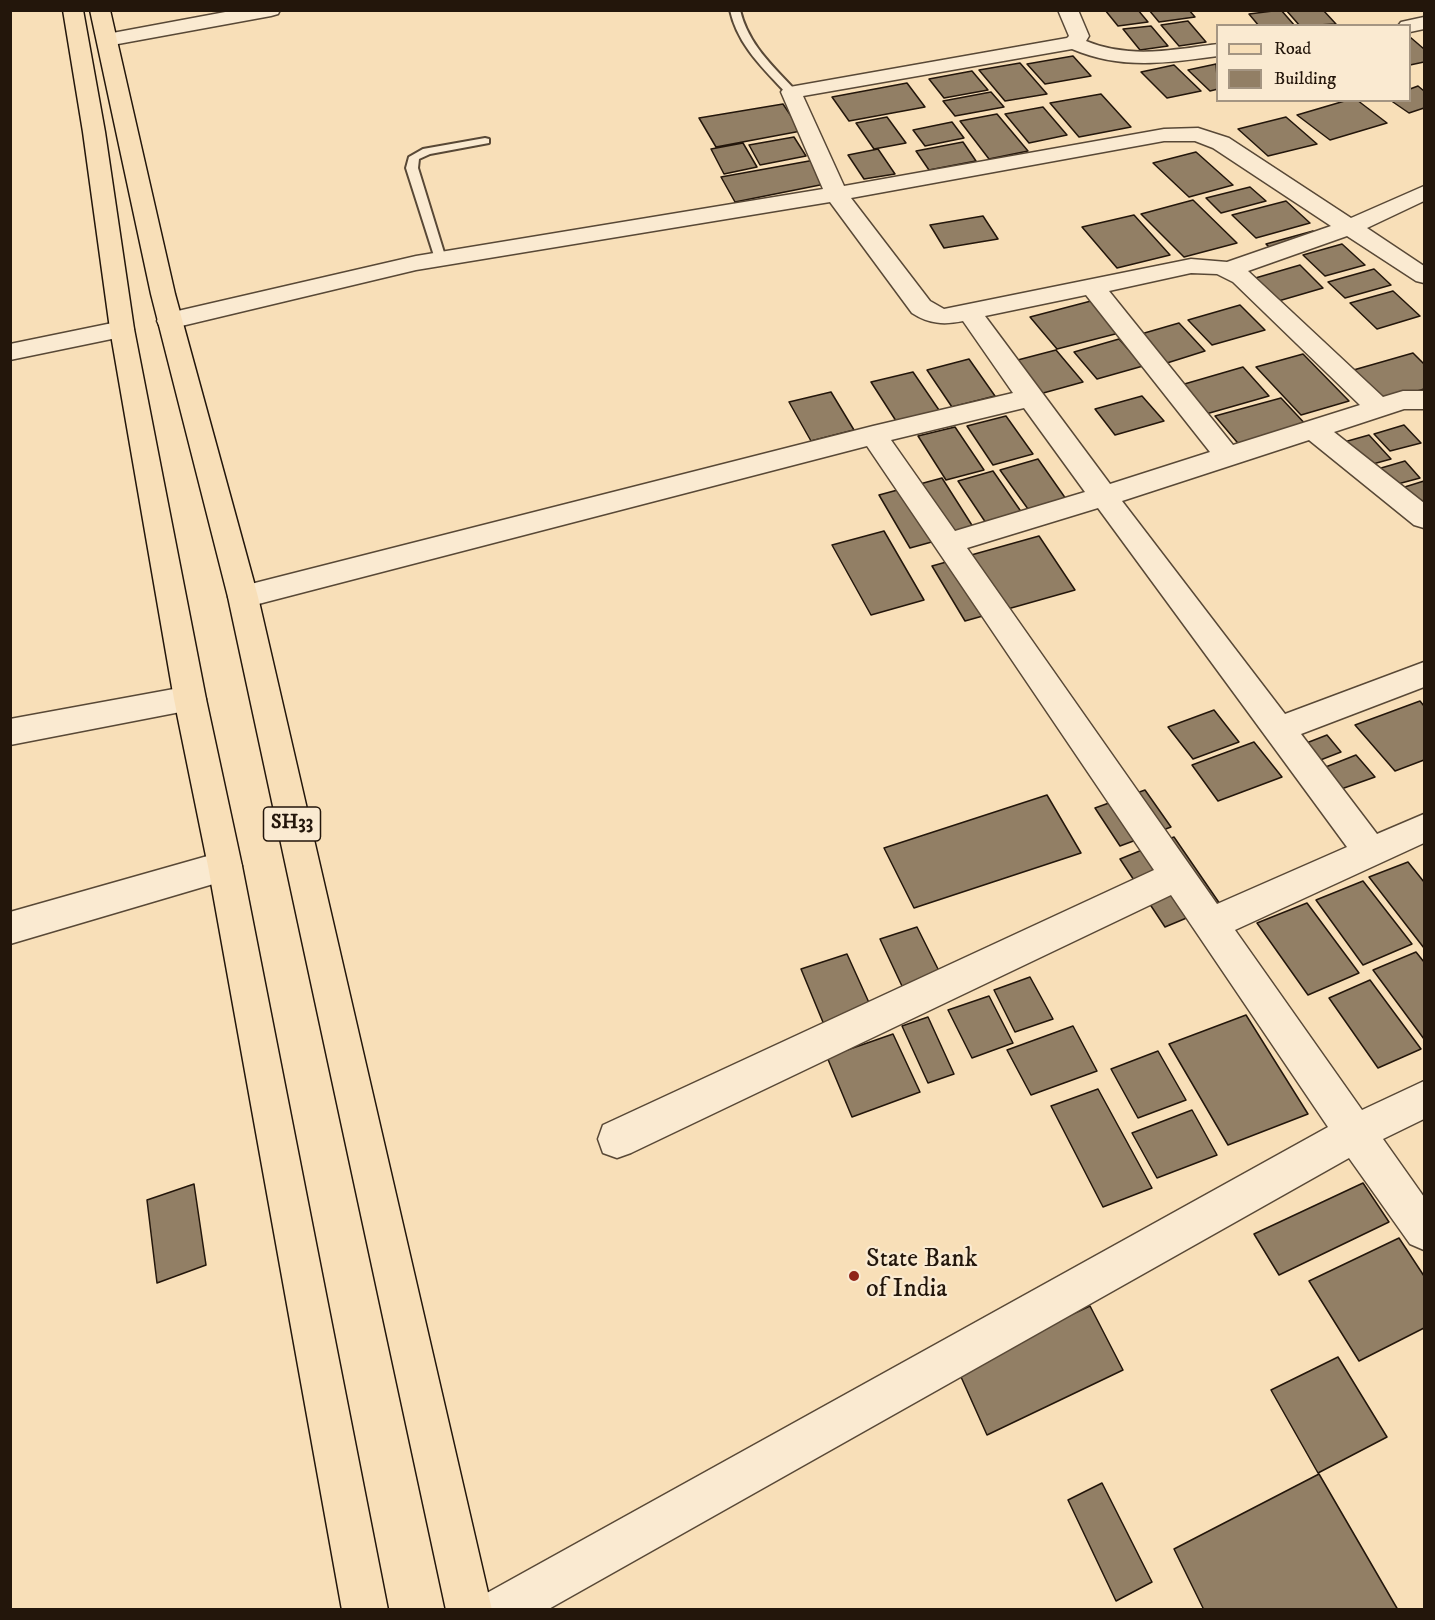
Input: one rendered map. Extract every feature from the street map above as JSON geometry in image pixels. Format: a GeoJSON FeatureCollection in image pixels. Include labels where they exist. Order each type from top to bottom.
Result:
{"type":"FeatureCollection","features":[{"type":"Feature","properties":{"kind":"main road","name":"SH33"},"geometry":{"type":"LineString","coordinates":[[73,10],[96,33],[169,321],[243,597],[469,1610]]}},
{"type":"Feature","properties":{"kind":"main road","name":"SH33"},"geometry":{"type":"LineString","coordinates":[[96,33],[122,329],[190,699],[225,866],[365,1610]]}},
{"type":"Feature","properties":{"kind":"street"},"geometry":{"type":"LineString","coordinates":[[96,33],[271,10]]}},
{"type":"Feature","properties":{"kind":"street"},"geometry":{"type":"LineString","coordinates":[[1068,10],[1079,36],[1074,44]]}},
{"type":"Feature","properties":{"kind":"street"},"geometry":{"type":"LineString","coordinates":[[1216,50],[1122,60],[1074,44],[791,92],[836,194],[921,307],[931,314],[944,316],[1191,266],[1212,265],[1229,268],[1379,408]]}},
{"type":"Feature","properties":{"kind":"street"},"geometry":{"type":"LineString","coordinates":[[169,321],[440,259],[836,194],[1164,135],[1198,134],[1221,143],[1425,276]]}},
{"type":"Feature","properties":{"kind":"street"},"geometry":{"type":"LineString","coordinates":[[1229,268],[1350,227],[1425,193]]}},
{"type":"Feature","properties":{"kind":"street"},"geometry":{"type":"LineString","coordinates":[[1092,286],[1228,457]]}},
{"type":"Feature","properties":{"kind":"street"},"geometry":{"type":"LineString","coordinates":[[969,311],[1030,398],[1371,852]]}},
{"type":"Feature","properties":{"kind":"street"},"geometry":{"type":"LineString","coordinates":[[10,352],[122,329]]}},
{"type":"Feature","properties":{"kind":"street"},"geometry":{"type":"LineString","coordinates":[[243,597],[873,435],[1030,398]]}},
{"type":"Feature","properties":{"kind":"street"},"geometry":{"type":"LineString","coordinates":[[947,544],[1105,496],[1403,400],[1425,400]]}},
{"type":"Feature","properties":{"kind":"street"},"geometry":{"type":"LineString","coordinates":[[1313,429],[1425,518]]}},
{"type":"Feature","properties":{"kind":"street"},"geometry":{"type":"LineString","coordinates":[[873,435],[1354,1133],[1425,1230]]}},
{"type":"Feature","properties":{"kind":"street"},"geometry":{"type":"LineString","coordinates":[[1280,729],[1425,674]]}},
{"type":"Feature","properties":{"kind":"street"},"geometry":{"type":"LineString","coordinates":[[10,732],[190,699]]}},
{"type":"Feature","properties":{"kind":"street"},"geometry":{"type":"LineString","coordinates":[[1211,924],[1425,828]]}},
{"type":"Feature","properties":{"kind":"street"},"geometry":{"type":"LineString","coordinates":[[10,928],[225,866]]}},
{"type":"Feature","properties":{"kind":"street"},"geometry":{"type":"LineString","coordinates":[[617,1139],[1177,875]]}},
{"type":"Feature","properties":{"kind":"street"},"geometry":{"type":"LineString","coordinates":[[501,1610],[1354,1133],[1425,1099]]}},
{"type":"Feature","properties":{"kind":"lane"},"geometry":{"type":"LineString","coordinates":[[735,10],[736,23],[743,37],[791,92]]}},
{"type":"Feature","properties":{"kind":"lane"},"geometry":{"type":"LineString","coordinates":[[440,259],[412,168],[414,157],[427,151],[485,141]]}},
{"type":"Feature","properties":{"kind":"building"},"geometry":{"type":"Polygon","coordinates":[[[1105,10],[1138,10],[1148,22],[1118,26],[1105,10]]]}},
{"type":"Feature","properties":{"kind":"building"},"geometry":{"type":"Polygon","coordinates":[[[1149,10],[1189,10],[1195,17],[1159,22],[1149,10]]]}},
{"type":"Feature","properties":{"kind":"building"},"geometry":{"type":"Polygon","coordinates":[[[1281,10],[1293,24],[1257,24],[1249,14],[1281,10]]]}},
{"type":"Feature","properties":{"kind":"building"},"geometry":{"type":"Polygon","coordinates":[[[1286,10],[1323,10],[1336,24],[1298,24],[1286,10]]]}},
{"type":"Feature","properties":{"kind":"building"},"geometry":{"type":"Polygon","coordinates":[[[1188,21],[1206,42],[1179,46],[1161,25],[1188,21]]]}},
{"type":"Feature","properties":{"kind":"building"},"geometry":{"type":"Polygon","coordinates":[[[1151,26],[1168,46],[1140,50],[1123,29],[1151,26]]]}},
{"type":"Feature","properties":{"kind":"building"},"geometry":{"type":"Polygon","coordinates":[[[1411,38],[1424,49],[1424,62],[1411,65],[1411,38]]]}},
{"type":"Feature","properties":{"kind":"building"},"geometry":{"type":"Polygon","coordinates":[[[1073,56],[1091,76],[1045,84],[1027,64],[1073,56]]]}},
{"type":"Feature","properties":{"kind":"building"},"geometry":{"type":"Polygon","coordinates":[[[1020,63],[1047,94],[1005,101],[979,70],[1020,63]]]}},
{"type":"Feature","properties":{"kind":"building"},"geometry":{"type":"Polygon","coordinates":[[[1216,64],[1216,90],[1210,91],[1188,70],[1216,64]]]}},
{"type":"Feature","properties":{"kind":"building"},"geometry":{"type":"Polygon","coordinates":[[[1174,65],[1201,91],[1167,98],[1141,72],[1174,65]]]}},
{"type":"Feature","properties":{"kind":"building"},"geometry":{"type":"Polygon","coordinates":[[[972,71],[988,90],[944,98],[929,79],[972,71]]]}},
{"type":"Feature","properties":{"kind":"building"},"geometry":{"type":"Polygon","coordinates":[[[907,83],[925,107],[849,121],[832,97],[907,83]]]}},
{"type":"Feature","properties":{"kind":"building"},"geometry":{"type":"Polygon","coordinates":[[[1418,86],[1424,91],[1424,108],[1409,113],[1393,102],[1411,102],[1411,89],[1418,86]]]}},
{"type":"Feature","properties":{"kind":"building"},"geometry":{"type":"Polygon","coordinates":[[[991,92],[1004,107],[955,116],[943,101],[991,92]]]}},
{"type":"Feature","properties":{"kind":"building"},"geometry":{"type":"Polygon","coordinates":[[[1101,94],[1131,127],[1079,137],[1050,103],[1101,94]]]}},
{"type":"Feature","properties":{"kind":"building"},"geometry":{"type":"Polygon","coordinates":[[[1341,102],[1360,102],[1387,123],[1330,140],[1297,115],[1341,102]]]}},
{"type":"Feature","properties":{"kind":"building"},"geometry":{"type":"Polygon","coordinates":[[[783,104],[801,131],[716,147],[699,118],[783,104]]]}},
{"type":"Feature","properties":{"kind":"building"},"geometry":{"type":"Polygon","coordinates":[[[1043,107],[1067,135],[1029,143],[1005,114],[1043,107]]]}},
{"type":"Feature","properties":{"kind":"building"},"geometry":{"type":"Polygon","coordinates":[[[997,114],[1028,151],[989,159],[960,121],[997,114]]]}},
{"type":"Feature","properties":{"kind":"building"},"geometry":{"type":"Polygon","coordinates":[[[887,117],[906,143],[874,149],[856,123],[887,117]]]}},
{"type":"Feature","properties":{"kind":"building"},"geometry":{"type":"Polygon","coordinates":[[[1286,117],[1317,144],[1268,156],[1238,129],[1286,117]]]}},
{"type":"Feature","properties":{"kind":"building"},"geometry":{"type":"Polygon","coordinates":[[[952,122],[964,138],[925,146],[913,130],[952,122]]]}},
{"type":"Feature","properties":{"kind":"building"},"geometry":{"type":"Polygon","coordinates":[[[794,137],[806,156],[760,165],[749,145],[794,137]]]}},
{"type":"Feature","properties":{"kind":"building"},"geometry":{"type":"Polygon","coordinates":[[[963,142],[976,161],[929,170],[916,151],[963,142]]]}},
{"type":"Feature","properties":{"kind":"building"},"geometry":{"type":"Polygon","coordinates":[[[743,143],[757,167],[724,174],[711,149],[743,143]]]}},
{"type":"Feature","properties":{"kind":"building"},"geometry":{"type":"Polygon","coordinates":[[[878,149],[895,174],[864,179],[848,155],[878,149]]]}},
{"type":"Feature","properties":{"kind":"building"},"geometry":{"type":"Polygon","coordinates":[[[1196,152],[1233,185],[1189,197],[1153,163],[1196,152]]]}},
{"type":"Feature","properties":{"kind":"building"},"geometry":{"type":"Polygon","coordinates":[[[820,159],[835,182],[735,202],[721,177],[820,159]]]}},
{"type":"Feature","properties":{"kind":"building"},"geometry":{"type":"Polygon","coordinates":[[[1250,187],[1266,201],[1221,213],[1206,198],[1250,187]]]}},
{"type":"Feature","properties":{"kind":"building"},"geometry":{"type":"Polygon","coordinates":[[[1193,200],[1237,243],[1184,257],[1141,214],[1193,200]]]}},
{"type":"Feature","properties":{"kind":"building"},"geometry":{"type":"Polygon","coordinates":[[[1286,201],[1310,223],[1256,238],[1232,215],[1286,201]]]}},
{"type":"Feature","properties":{"kind":"building"},"geometry":{"type":"Polygon","coordinates":[[[1134,215],[1170,255],[1117,268],[1082,227],[1134,215]]]}},
{"type":"Feature","properties":{"kind":"building"},"geometry":{"type":"Polygon","coordinates":[[[983,216],[998,239],[944,248],[930,225],[983,216]]]}},
{"type":"Feature","properties":{"kind":"building"},"geometry":{"type":"Polygon","coordinates":[[[1313,231],[1326,243],[1278,256],[1266,244],[1313,231]]]}},
{"type":"Feature","properties":{"kind":"building"},"geometry":{"type":"Polygon","coordinates":[[[1342,244],[1365,265],[1325,276],[1303,255],[1342,244]]]}},
{"type":"Feature","properties":{"kind":"building"},"geometry":{"type":"Polygon","coordinates":[[[1300,265],[1323,288],[1275,302],[1252,279],[1300,265]]]}},
{"type":"Feature","properties":{"kind":"building"},"geometry":{"type":"Polygon","coordinates":[[[1374,269],[1391,285],[1345,298],[1328,282],[1374,269]]]}},
{"type":"Feature","properties":{"kind":"building"},"geometry":{"type":"Polygon","coordinates":[[[1393,291],[1420,316],[1377,329],[1350,303],[1393,291]]]}},
{"type":"Feature","properties":{"kind":"building"},"geometry":{"type":"Polygon","coordinates":[[[1091,301],[1119,333],[1057,349],[1030,317],[1091,301]]]}},
{"type":"Feature","properties":{"kind":"building"},"geometry":{"type":"Polygon","coordinates":[[[1240,305],[1265,330],[1212,345],[1188,320],[1240,305]]]}},
{"type":"Feature","properties":{"kind":"building"},"geometry":{"type":"Polygon","coordinates":[[[1179,323],[1205,351],[1167,363],[1141,334],[1179,323]]]}},
{"type":"Feature","properties":{"kind":"building"},"geometry":{"type":"Polygon","coordinates":[[[1119,339],[1143,366],[1097,379],[1074,352],[1119,339]]]}},
{"type":"Feature","properties":{"kind":"building"},"geometry":{"type":"Polygon","coordinates":[[[1056,350],[1083,382],[1036,395],[1010,362],[1056,350]]]}},
{"type":"Feature","properties":{"kind":"building"},"geometry":{"type":"Polygon","coordinates":[[[1413,353],[1424,364],[1424,389],[1367,406],[1336,375],[1413,353]]]}},
{"type":"Feature","properties":{"kind":"building"},"geometry":{"type":"Polygon","coordinates":[[[1303,354],[1349,401],[1301,415],[1256,367],[1303,354]]]}},
{"type":"Feature","properties":{"kind":"building"},"geometry":{"type":"Polygon","coordinates":[[[969,359],[995,396],[952,407],[927,370],[969,359]]]}},
{"type":"Feature","properties":{"kind":"building"},"geometry":{"type":"Polygon","coordinates":[[[1243,367],[1269,396],[1206,414],[1181,385],[1243,367]]]}},
{"type":"Feature","properties":{"kind":"building"},"geometry":{"type":"Polygon","coordinates":[[[913,372],[941,413],[898,424],[871,382],[913,372]]]}},
{"type":"Feature","properties":{"kind":"building"},"geometry":{"type":"Polygon","coordinates":[[[831,392],[854,430],[811,441],[789,402],[831,392]]]}},
{"type":"Feature","properties":{"kind":"building"},"geometry":{"type":"Polygon","coordinates":[[[1142,396],[1164,421],[1115,435],[1095,409],[1142,396]]]}},
{"type":"Feature","properties":{"kind":"building"},"geometry":{"type":"Polygon","coordinates":[[[1281,398],[1309,428],[1242,448],[1215,416],[1281,398]]]}},
{"type":"Feature","properties":{"kind":"building"},"geometry":{"type":"Polygon","coordinates":[[[1006,416],[1033,454],[993,465],[967,426],[1006,416]]]}},
{"type":"Feature","properties":{"kind":"building"},"geometry":{"type":"Polygon","coordinates":[[[1404,425],[1421,443],[1390,451],[1374,434],[1404,425]]]}},
{"type":"Feature","properties":{"kind":"building"},"geometry":{"type":"Polygon","coordinates":[[[955,427],[984,470],[946,480],[918,436],[955,427]]]}},
{"type":"Feature","properties":{"kind":"building"},"geometry":{"type":"Polygon","coordinates":[[[1369,435],[1391,459],[1351,470],[1330,446],[1369,435]]]}},
{"type":"Feature","properties":{"kind":"building"},"geometry":{"type":"Polygon","coordinates":[[[1038,459],[1066,499],[1028,509],[1000,470],[1038,459]]]}},
{"type":"Feature","properties":{"kind":"building"},"geometry":{"type":"Polygon","coordinates":[[[1405,461],[1420,478],[1379,489],[1364,473],[1405,461]]]}},
{"type":"Feature","properties":{"kind":"building"},"geometry":{"type":"Polygon","coordinates":[[[993,471],[1022,513],[986,523],[958,481],[993,471]]]}},
{"type":"Feature","properties":{"kind":"building"},"geometry":{"type":"Polygon","coordinates":[[[942,478],[975,530],[910,548],[879,495],[942,478]]]}},
{"type":"Feature","properties":{"kind":"building"},"geometry":{"type":"Polygon","coordinates":[[[1424,481],[1424,513],[1418,515],[1395,490],[1424,481]]]}},
{"type":"Feature","properties":{"kind":"building"},"geometry":{"type":"Polygon","coordinates":[[[884,531],[924,600],[871,615],[832,545],[884,531]]]}},
{"type":"Feature","properties":{"kind":"building"},"geometry":{"type":"Polygon","coordinates":[[[1039,536],[1075,590],[965,621],[932,566],[1039,536]]]}},
{"type":"Feature","properties":{"kind":"building"},"geometry":{"type":"Polygon","coordinates":[[[1420,701],[1424,706],[1424,760],[1395,771],[1355,725],[1420,701]]]}},
{"type":"Feature","properties":{"kind":"building"},"geometry":{"type":"Polygon","coordinates":[[[1214,710],[1239,742],[1193,759],[1168,727],[1214,710]]]}},
{"type":"Feature","properties":{"kind":"building"},"geometry":{"type":"Polygon","coordinates":[[[1327,735],[1341,752],[1305,766],[1291,749],[1327,735]]]}},
{"type":"Feature","properties":{"kind":"building"},"geometry":{"type":"Polygon","coordinates":[[[1254,742],[1282,777],[1218,801],[1192,765],[1254,742]]]}},
{"type":"Feature","properties":{"kind":"building"},"geometry":{"type":"Polygon","coordinates":[[[1356,755],[1375,777],[1330,793],[1313,772],[1356,755]]]}},
{"type":"Feature","properties":{"kind":"building"},"geometry":{"type":"Polygon","coordinates":[[[1145,790],[1171,827],[1120,846],[1095,808],[1145,790]]]}},
{"type":"Feature","properties":{"kind":"building"},"geometry":{"type":"Polygon","coordinates":[[[1047,795],[1081,853],[914,908],[884,848],[1047,795]]]}},
{"type":"Feature","properties":{"kind":"building"},"geometry":{"type":"Polygon","coordinates":[[[1174,837],[1220,904],[1165,927],[1120,859],[1174,837]]]}},
{"type":"Feature","properties":{"kind":"building"},"geometry":{"type":"Polygon","coordinates":[[[1408,862],[1424,882],[1424,948],[1369,877],[1408,862]]]}},
{"type":"Feature","properties":{"kind":"building"},"geometry":{"type":"Polygon","coordinates":[[[1363,881],[1412,944],[1363,965],[1316,900],[1363,881]]]}},
{"type":"Feature","properties":{"kind":"building"},"geometry":{"type":"Polygon","coordinates":[[[1307,903],[1359,973],[1308,995],[1257,923],[1307,903]]]}},
{"type":"Feature","properties":{"kind":"building"},"geometry":{"type":"Polygon","coordinates":[[[917,927],[947,987],[909,1001],[880,939],[917,927]]]}},
{"type":"Feature","properties":{"kind":"building"},"geometry":{"type":"Polygon","coordinates":[[[1416,952],[1424,962],[1424,1039],[1373,970],[1416,952]]]}},
{"type":"Feature","properties":{"kind":"building"},"geometry":{"type":"Polygon","coordinates":[[[847,954],[880,1027],[832,1044],[801,969],[847,954]]]}},
{"type":"Feature","properties":{"kind":"building"},"geometry":{"type":"Polygon","coordinates":[[[1030,977],[1053,1019],[1015,1032],[994,990],[1030,977]]]}},
{"type":"Feature","properties":{"kind":"building"},"geometry":{"type":"Polygon","coordinates":[[[1370,980],[1421,1049],[1378,1068],[1329,998],[1370,980]]]}},
{"type":"Feature","properties":{"kind":"building"},"geometry":{"type":"Polygon","coordinates":[[[989,996],[1013,1043],[972,1058],[948,1010],[989,996]]]}},
{"type":"Feature","properties":{"kind":"building"},"geometry":{"type":"Polygon","coordinates":[[[1246,1015],[1308,1114],[1228,1145],[1169,1044],[1246,1015]]]}},
{"type":"Feature","properties":{"kind":"building"},"geometry":{"type":"Polygon","coordinates":[[[928,1017],[954,1074],[928,1083],[902,1026],[928,1017]]]}},
{"type":"Feature","properties":{"kind":"building"},"geometry":{"type":"Polygon","coordinates":[[[1073,1026],[1097,1071],[1031,1095],[1007,1050],[1073,1026]]]}},
{"type":"Feature","properties":{"kind":"building"},"geometry":{"type":"Polygon","coordinates":[[[893,1034],[920,1092],[852,1117],[827,1057],[893,1034]]]}},
{"type":"Feature","properties":{"kind":"building"},"geometry":{"type":"Polygon","coordinates":[[[1158,1051],[1186,1100],[1138,1118],[1111,1069],[1158,1051]]]}},
{"type":"Feature","properties":{"kind":"building"},"geometry":{"type":"Polygon","coordinates":[[[1098,1089],[1152,1188],[1103,1207],[1051,1106],[1098,1089]]]}},
{"type":"Feature","properties":{"kind":"building"},"geometry":{"type":"Polygon","coordinates":[[[1192,1110],[1217,1155],[1157,1178],[1132,1133],[1192,1110]]]}},
{"type":"Feature","properties":{"kind":"building"},"geometry":{"type":"Polygon","coordinates":[[[1363,1183],[1389,1222],[1279,1275],[1254,1234],[1363,1183]]]}},
{"type":"Feature","properties":{"kind":"building"},"geometry":{"type":"Polygon","coordinates":[[[194,1184],[206,1265],[157,1283],[147,1200],[194,1184]]]}},
{"type":"Feature","properties":{"kind":"building"},"geometry":{"type":"Polygon","coordinates":[[[1399,1238],[1424,1276],[1424,1328],[1359,1361],[1309,1281],[1399,1238]]]}},
{"type":"Feature","properties":{"kind":"building"},"geometry":{"type":"Polygon","coordinates":[[[1090,1306],[1123,1370],[987,1435],[957,1368],[1090,1306]]]}},
{"type":"Feature","properties":{"kind":"building"},"geometry":{"type":"Polygon","coordinates":[[[1338,1357],[1387,1437],[1318,1473],[1271,1390],[1338,1357]]]}},
{"type":"Feature","properties":{"kind":"building"},"geometry":{"type":"Polygon","coordinates":[[[1319,1474],[1398,1610],[1204,1610],[1174,1549],[1319,1474]]]}},
{"type":"Feature","properties":{"kind":"building"},"geometry":{"type":"Polygon","coordinates":[[[1102,1483],[1152,1582],[1116,1601],[1068,1500],[1102,1483]]]}},
{"type":"Feature","properties":{"kind":"place","name":"State Bank of India"},"geometry":{"type":"Point","coordinates":[854,1276]}}]}
